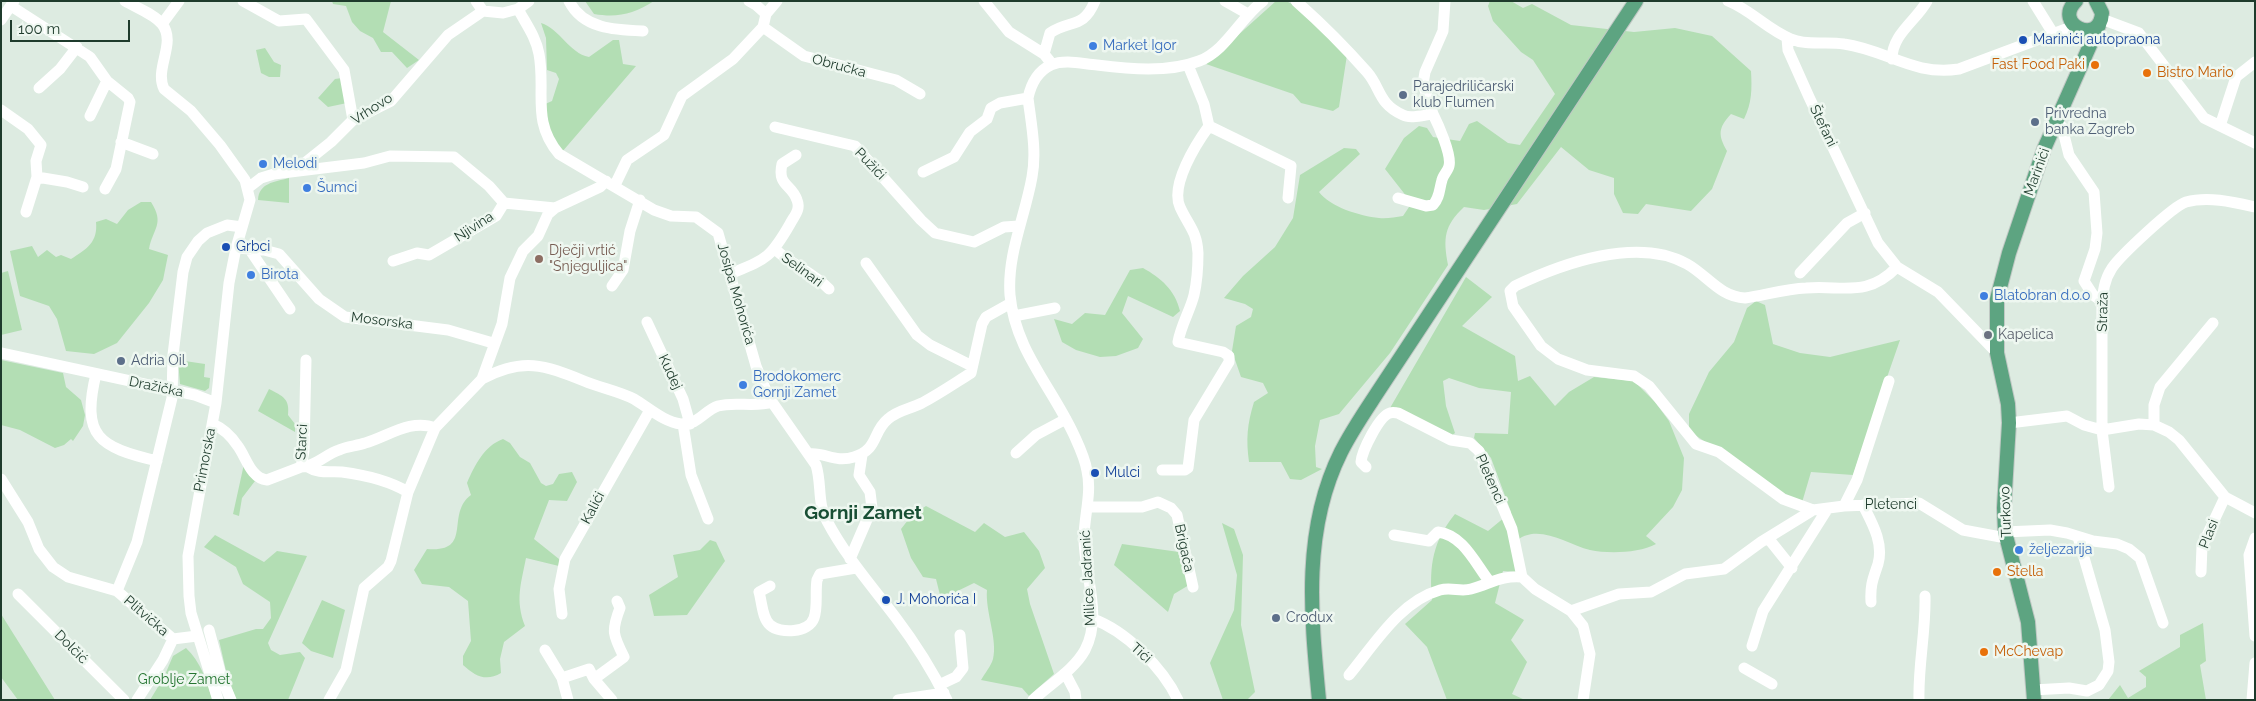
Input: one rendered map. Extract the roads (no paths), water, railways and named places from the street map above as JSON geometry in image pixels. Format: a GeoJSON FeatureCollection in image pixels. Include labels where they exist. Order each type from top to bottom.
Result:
{"type":"FeatureCollection","features":[{"type":"Feature","properties":{"kind":"main road"},"geometry":{"type":"LineString","coordinates":[[1319,700],[1312,622],[1311,583],[1313,551],[1329,485],[1341,452],[1636,1]]}},
{"type":"Feature","properties":{"kind":"main road","name":"Marinići"},"geometry":{"type":"LineString","coordinates":[[2073,6],[2076,27],[2084,42],[2080,65]]}},
{"type":"Feature","properties":{"kind":"main road","name":"Marinići"},"geometry":{"type":"LineString","coordinates":[[2076,27],[2089,30],[2101,13]]}},
{"type":"Feature","properties":{"kind":"main road","name":"Marinići"},"geometry":{"type":"LineString","coordinates":[[2008,253],[2044,149],[2101,13]]}},
{"type":"Feature","properties":{"kind":"main road","name":"Turkovo"},"geometry":{"type":"LineString","coordinates":[[2008,253],[1997,300],[1997,353],[2008,404],[2009,423],[2004,508],[2005,535],[2028,622],[2033,695]]}},
{"type":"Feature","properties":{"kind":"street"},"geometry":{"type":"LineString","coordinates":[[125,1],[162,24],[168,40],[160,73],[164,89],[204,125],[242,174],[248,188]]}},
{"type":"Feature","properties":{"kind":"street"},"geometry":{"type":"LineString","coordinates":[[162,24],[179,1]]}},
{"type":"Feature","properties":{"kind":"street"},"geometry":{"type":"LineString","coordinates":[[243,1],[279,21],[306,19],[344,70],[353,120]]}},
{"type":"Feature","properties":{"kind":"street"},"geometry":{"type":"LineString","coordinates":[[476,1],[483,11],[503,13],[518,9],[529,1]]}},
{"type":"Feature","properties":{"kind":"street"},"geometry":{"type":"LineString","coordinates":[[570,1],[581,18],[592,23],[606,28],[642,31]]}},
{"type":"Feature","properties":{"kind":"street"},"geometry":{"type":"LineString","coordinates":[[749,1],[766,14]]}},
{"type":"Feature","properties":{"kind":"street"},"geometry":{"type":"LineString","coordinates":[[482,379],[493,343],[502,324],[510,278],[523,251],[538,236],[552,211],[600,186],[610,183],[627,160],[664,135],[682,96],[733,59],[763,27],[766,14],[777,1]]}},
{"type":"Feature","properties":{"kind":"street"},"geometry":{"type":"LineString","coordinates":[[984,1],[1009,32],[1044,54],[1052,64]]}},
{"type":"Feature","properties":{"kind":"street"},"geometry":{"type":"LineString","coordinates":[[1044,54],[1050,33],[1056,28],[1081,22],[1086,18],[1096,1]]}},
{"type":"Feature","properties":{"kind":"street"},"geometry":{"type":"LineString","coordinates":[[1225,1],[1248,14]]}},
{"type":"Feature","properties":{"kind":"street"},"geometry":{"type":"LineString","coordinates":[[923,172],[954,157],[961,148],[965,138],[987,119],[991,108],[1000,103],[1028,98],[1033,81],[1052,64],[1068,62],[1137,69],[1188,65],[1208,57],[1248,14],[1263,1]]}},
{"type":"Feature","properties":{"kind":"street"},"geometry":{"type":"LineString","coordinates":[[1296,1],[1323,25],[1369,74],[1380,98],[1393,109],[1404,116],[1433,114]]}},
{"type":"Feature","properties":{"kind":"street"},"geometry":{"type":"LineString","coordinates":[[1398,198],[1426,206],[1433,205],[1438,199],[1442,179],[1449,166],[1450,159],[1424,84],[1425,72],[1443,31],[1445,1]]}},
{"type":"Feature","properties":{"kind":"street"},"geometry":{"type":"LineString","coordinates":[[1728,1],[1747,10],[1797,42],[1843,44],[1892,59],[1894,45],[1899,36],[1927,1]]}},
{"type":"Feature","properties":{"kind":"street"},"geometry":{"type":"LineString","coordinates":[[2032,1],[2047,33]]}},
{"type":"Feature","properties":{"kind":"street"},"geometry":{"type":"LineString","coordinates":[[1,20],[12,3],[90,57],[107,81],[128,98],[130,102],[116,169],[106,189]]}},
{"type":"Feature","properties":{"kind":"street","name":"Marinići"},"geometry":{"type":"LineString","coordinates":[[2047,33],[2073,6]]}},
{"type":"Feature","properties":{"kind":"street","name":"Josipa Mohorića"},"geometry":{"type":"LineString","coordinates":[[518,9],[538,45],[541,68],[540,107],[542,123],[549,142],[559,154],[570,162],[671,216],[696,217],[718,233],[756,366],[772,402],[809,454],[819,476],[820,499],[826,520],[853,564],[896,618],[943,693]]}},
{"type":"Feature","properties":{"kind":"street","name":"Vrhovo"},"geometry":{"type":"LineString","coordinates":[[248,188],[261,178],[295,170],[331,142],[353,120],[391,101],[448,35],[483,11]]}},
{"type":"Feature","properties":{"kind":"street"},"geometry":{"type":"LineString","coordinates":[[2101,13],[2112,23],[2138,33],[2144,38],[2196,110],[2204,118],[2255,144]]}},
{"type":"Feature","properties":{"kind":"street","name":"Obručka"},"geometry":{"type":"LineString","coordinates":[[763,27],[804,56],[896,80],[920,94]]}},
{"type":"Feature","properties":{"kind":"street","name":"Marinići"},"geometry":{"type":"LineString","coordinates":[[1892,59],[1926,70],[1940,72],[1959,69],[2047,33],[2076,27]]}},
{"type":"Feature","properties":{"kind":"street","name":"Štefani"},"geometry":{"type":"LineString","coordinates":[[1788,38],[1788,50],[1865,212],[1878,244],[1897,266]]}},
{"type":"Feature","properties":{"kind":"street"},"geometry":{"type":"LineString","coordinates":[[39,88],[60,69],[77,47]]}},
{"type":"Feature","properties":{"kind":"street"},"geometry":{"type":"LineString","coordinates":[[2220,126],[2236,78],[2255,62]]}},
{"type":"Feature","properties":{"kind":"street"},"geometry":{"type":"LineString","coordinates":[[1162,470],[1185,470],[1188,468],[1194,420],[1229,362],[1229,356],[1223,352],[1178,342],[1181,326],[1194,296],[1198,253],[1195,233],[1179,206],[1179,186],[1186,164],[1209,126],[1204,104],[1188,65]]}},
{"type":"Feature","properties":{"kind":"street"},"geometry":{"type":"LineString","coordinates":[[90,116],[107,81]]}},
{"type":"Feature","properties":{"kind":"street","name":"Milice Jadranić"},"geometry":{"type":"LineString","coordinates":[[1028,98],[1034,150],[1033,176],[1019,226],[1011,267],[1011,303],[1026,352],[1066,419],[1087,470],[1089,490],[1084,541],[1092,619],[1090,637],[1085,651],[1034,700]]}},
{"type":"Feature","properties":{"kind":"street"},"geometry":{"type":"LineString","coordinates":[[1,110],[28,129],[41,145],[36,161],[36,177],[27,208]]}},
{"type":"Feature","properties":{"kind":"street"},"geometry":{"type":"LineString","coordinates":[[2057,121],[2062,126],[2066,145],[2075,165],[2094,192],[2098,233],[2095,249],[2084,281],[2093,295],[2103,302]]}},
{"type":"Feature","properties":{"kind":"street"},"geometry":{"type":"LineString","coordinates":[[1209,126],[1291,166],[1288,198]]}},
{"type":"Feature","properties":{"kind":"street","name":"Pužići"},"geometry":{"type":"LineString","coordinates":[[775,127],[855,146],[921,220],[936,233],[974,242],[1004,227],[1019,226]]}},
{"type":"Feature","properties":{"kind":"street"},"geometry":{"type":"LineString","coordinates":[[121,142],[153,154]]}},
{"type":"Feature","properties":{"kind":"street","name":"Selinari"},"geometry":{"type":"LineString","coordinates":[[730,274],[764,259],[776,250],[799,209],[797,198],[782,180],[780,171],[782,164],[796,155]]}},
{"type":"Feature","properties":{"kind":"street"},"geometry":{"type":"LineString","coordinates":[[295,170],[364,163],[390,156],[454,157],[489,186],[504,203]]}},
{"type":"Feature","properties":{"kind":"street"},"geometry":{"type":"LineString","coordinates":[[36,177],[67,182],[83,187]]}},
{"type":"Feature","properties":{"kind":"street","name":"Primorska"},"geometry":{"type":"LineString","coordinates":[[217,697],[197,636],[188,596],[188,556],[213,424],[223,319],[236,248],[250,200],[248,188]]}},
{"type":"Feature","properties":{"kind":"street","name":"Straža"},"geometry":{"type":"LineString","coordinates":[[2102,430],[2104,285],[2112,268],[2170,211],[2188,202],[2208,199],[2255,207]]}},
{"type":"Feature","properties":{"kind":"street"},"geometry":{"type":"LineString","coordinates":[[612,286],[623,270],[630,231],[640,200]]}},
{"type":"Feature","properties":{"kind":"street","name":"Njivina"},"geometry":{"type":"LineString","coordinates":[[393,261],[416,253],[429,255],[496,216],[504,203],[552,211]]}},
{"type":"Feature","properties":{"kind":"street"},"geometry":{"type":"LineString","coordinates":[[1800,273],[1847,223],[1865,212]]}},
{"type":"Feature","properties":{"kind":"street"},"geometry":{"type":"LineString","coordinates":[[117,591],[137,542],[172,390],[173,355],[183,272],[187,257],[198,240],[207,232],[227,225],[242,227]]}},
{"type":"Feature","properties":{"kind":"street","name":"Mosorska"},"geometry":{"type":"LineString","coordinates":[[236,248],[264,250],[279,254],[319,299],[345,317],[448,330],[493,343]]}},
{"type":"Feature","properties":{"kind":"street"},"geometry":{"type":"LineString","coordinates":[[250,250],[290,309]]}},
{"type":"Feature","properties":{"kind":"street","name":"Selinari"},"geometry":{"type":"LineString","coordinates":[[776,250],[789,262],[820,279],[829,289]]}},
{"type":"Feature","properties":{"kind":"street","name":"Pletenci"},"geometry":{"type":"LineString","coordinates":[[1812,510],[1783,499],[1719,452],[1696,444],[1689,438],[1649,386],[1634,376],[1587,370],[1558,359],[1541,346],[1513,306],[1510,291],[1514,286],[1569,263],[1625,254],[1669,257],[1686,264],[1722,291],[1735,298],[1807,288],[1843,290],[1863,287],[1884,278],[1897,266]]}},
{"type":"Feature","properties":{"kind":"street"},"geometry":{"type":"LineString","coordinates":[[866,263],[917,335],[930,346],[972,366]]}},
{"type":"Feature","properties":{"kind":"street"},"geometry":{"type":"LineString","coordinates":[[1897,266],[1938,292],[1997,353]]}},
{"type":"Feature","properties":{"kind":"street"},"geometry":{"type":"LineString","coordinates":[[809,454],[841,460],[862,455],[870,449],[885,421],[897,411],[920,404],[971,373],[977,339],[986,317],[1011,303]]}},
{"type":"Feature","properties":{"kind":"street"},"geometry":{"type":"LineString","coordinates":[[1014,316],[1055,308]]}},
{"type":"Feature","properties":{"kind":"street","name":"Kudej"},"geometry":{"type":"LineString","coordinates":[[647,322],[683,399],[692,476],[708,519]]}},
{"type":"Feature","properties":{"kind":"street"},"geometry":{"type":"LineString","coordinates":[[2154,425],[2154,405],[2160,387],[2213,323]]}},
{"type":"Feature","properties":{"kind":"street","name":"Dražička"},"geometry":{"type":"LineString","coordinates":[[1,354],[172,390],[216,403]]}},
{"type":"Feature","properties":{"kind":"street","name":"Starci"},"geometry":{"type":"LineString","coordinates":[[304,467],[306,360]]}},
{"type":"Feature","properties":{"kind":"street"},"geometry":{"type":"LineString","coordinates":[[335,697],[346,670],[364,588],[388,567],[408,492],[435,428],[482,379],[509,368],[541,366],[560,370],[585,382],[620,392],[666,419],[686,424],[718,406],[761,405],[772,402]]}},
{"type":"Feature","properties":{"kind":"street"},"geometry":{"type":"LineString","coordinates":[[96,374],[90,402],[92,422],[96,433],[112,448],[157,461]]}},
{"type":"Feature","properties":{"kind":"street"},"geometry":{"type":"LineString","coordinates":[[1844,506],[1857,480],[1889,381]]}},
{"type":"Feature","properties":{"kind":"street","name":"Kalići"},"geometry":{"type":"LineString","coordinates":[[562,614],[558,589],[565,559],[650,410]]}},
{"type":"Feature","properties":{"kind":"street","name":"Pletenci"},"geometry":{"type":"LineString","coordinates":[[1366,467],[1360,462],[1361,454],[1382,419],[1390,413],[1398,413],[1451,440],[1470,443],[1480,451],[1485,459],[1512,529],[1522,577]]}},
{"type":"Feature","properties":{"kind":"street"},"geometry":{"type":"LineString","coordinates":[[2009,423],[2066,416],[2084,426],[2102,430],[2139,424],[2154,425],[2169,432],[2179,440],[2225,497],[2255,513]]}},
{"type":"Feature","properties":{"kind":"street"},"geometry":{"type":"LineString","coordinates":[[1016,453],[1036,435],[1066,419]]}},
{"type":"Feature","properties":{"kind":"street","name":"Starci"},"geometry":{"type":"LineString","coordinates":[[213,424],[232,438],[250,468],[262,479],[267,480],[304,467],[321,473],[340,472],[386,481],[408,492]]}},
{"type":"Feature","properties":{"kind":"street"},"geometry":{"type":"LineString","coordinates":[[304,467],[339,450],[366,443],[392,431],[424,426],[435,428]]}},
{"type":"Feature","properties":{"kind":"street"},"geometry":{"type":"LineString","coordinates":[[2102,430],[2109,487]]}},
{"type":"Feature","properties":{"kind":"street"},"geometry":{"type":"LineString","coordinates":[[770,586],[759,592],[765,619],[770,625],[778,630],[798,630],[808,627],[814,619],[817,580],[820,574],[853,564],[872,508],[870,492],[859,475],[862,455]]}},
{"type":"Feature","properties":{"kind":"street","name":"Plitvička"},"geometry":{"type":"LineString","coordinates":[[1,479],[28,522],[39,548],[53,567],[68,577],[117,591],[173,639],[197,636]]}},
{"type":"Feature","properties":{"kind":"street","name":"Plasi"},"geometry":{"type":"LineString","coordinates":[[2201,572],[2202,546],[2225,497]]}},
{"type":"Feature","properties":{"kind":"street","name":"Brigača"},"geometry":{"type":"LineString","coordinates":[[1087,507],[1142,507],[1158,502],[1171,508],[1177,515],[1192,586]]}},
{"type":"Feature","properties":{"kind":"street","name":"Pletenci"},"geometry":{"type":"LineString","coordinates":[[1571,611],[1619,594],[1651,592],[1685,574],[1724,569],[1812,510],[1844,506],[1919,503],[1963,530],[2005,535],[2050,530],[2117,544],[2129,549],[2140,558],[2163,623]]}},
{"type":"Feature","properties":{"kind":"street"},"geometry":{"type":"LineString","coordinates":[[1863,505],[1873,525],[1880,552],[1878,564],[1871,579],[1871,602]]}},
{"type":"Feature","properties":{"kind":"street"},"geometry":{"type":"LineString","coordinates":[[1752,646],[1763,611],[1792,568],[1828,508]]}},
{"type":"Feature","properties":{"kind":"street"},"geometry":{"type":"LineString","coordinates":[[1394,535],[1429,541],[1438,532],[1448,533],[1468,550],[1489,581]]}},
{"type":"Feature","properties":{"kind":"street"},"geometry":{"type":"LineString","coordinates":[[2033,695],[2063,688],[2087,691],[2105,678],[2109,662],[2105,630],[2078,537]]}},
{"type":"Feature","properties":{"kind":"street"},"geometry":{"type":"LineString","coordinates":[[1768,538],[1792,568]]}},
{"type":"Feature","properties":{"kind":"street"},"geometry":{"type":"LineString","coordinates":[[2255,538],[2249,555],[2255,636]]}},
{"type":"Feature","properties":{"kind":"street"},"geometry":{"type":"LineString","coordinates":[[1349,675],[1404,610],[1422,597],[1441,590],[1471,589],[1489,581],[1509,576],[1522,577],[1535,589],[1571,611],[1583,626],[1590,654],[1583,700]]}},
{"type":"Feature","properties":{"kind":"street","name":"Dolčić"},"geometry":{"type":"LineString","coordinates":[[18,594],[124,700]]}},
{"type":"Feature","properties":{"kind":"street"},"geometry":{"type":"LineString","coordinates":[[1919,700],[1925,596]]}},
{"type":"Feature","properties":{"kind":"street"},"geometry":{"type":"LineString","coordinates":[[594,679],[624,656],[614,638],[613,626],[620,608],[617,601]]}},
{"type":"Feature","properties":{"kind":"street","name":"Tići"},"geometry":{"type":"LineString","coordinates":[[1092,619],[1110,627],[1148,658],[1164,675],[1178,700]]}},
{"type":"Feature","properties":{"kind":"street"},"geometry":{"type":"LineString","coordinates":[[209,630],[222,679],[231,700]]}},
{"type":"Feature","properties":{"kind":"street"},"geometry":{"type":"LineString","coordinates":[[898,700],[943,693],[963,668],[960,635]]}},
{"type":"Feature","properties":{"kind":"street"},"geometry":{"type":"LineString","coordinates":[[137,700],[164,660],[173,639]]}},
{"type":"Feature","properties":{"kind":"street"},"geometry":{"type":"LineString","coordinates":[[545,650],[562,678],[568,700]]}},
{"type":"Feature","properties":{"kind":"street"},"geometry":{"type":"LineString","coordinates":[[2252,700],[2255,663]]}},
{"type":"Feature","properties":{"kind":"street"},"geometry":{"type":"LineString","coordinates":[[1744,668],[1772,684]]}},
{"type":"Feature","properties":{"kind":"street"},"geometry":{"type":"LineString","coordinates":[[562,678],[589,669],[594,679],[612,700]]}},
{"type":"Feature","properties":{"kind":"street"},"geometry":{"type":"LineString","coordinates":[[1065,672],[1076,692],[1076,700]]}},
{"type":"Feature","properties":{"kind":"place","name":"Marinići autopraona"},"geometry":{"type":"Point","coordinates":[2023,40]}},
{"type":"Feature","properties":{"kind":"place","name":"Market Igor"},"geometry":{"type":"Point","coordinates":[1093,46]}},
{"type":"Feature","properties":{"kind":"place","name":"Fast Food Paki"},"geometry":{"type":"Point","coordinates":[2095,65]}},
{"type":"Feature","properties":{"kind":"place","name":"Bistro Mario"},"geometry":{"type":"Point","coordinates":[2147,73]}},
{"type":"Feature","properties":{"kind":"place","name":"Parajedriličarski klub Flumen"},"geometry":{"type":"Point","coordinates":[1403,95]}},
{"type":"Feature","properties":{"kind":"place","name":"Privredna banka Zagreb"},"geometry":{"type":"Point","coordinates":[2035,122]}},
{"type":"Feature","properties":{"kind":"place","name":"Melodi"},"geometry":{"type":"Point","coordinates":[263,164]}},
{"type":"Feature","properties":{"kind":"place","name":"Šumci"},"geometry":{"type":"Point","coordinates":[307,188]}},
{"type":"Feature","properties":{"kind":"place","name":"Grbci"},"geometry":{"type":"Point","coordinates":[226,247]}},
{"type":"Feature","properties":{"kind":"place","name":"Dječji vrtić \"Snjeguljica\""},"geometry":{"type":"Point","coordinates":[539,259]}},
{"type":"Feature","properties":{"kind":"place","name":"Birota"},"geometry":{"type":"Point","coordinates":[251,275]}},
{"type":"Feature","properties":{"kind":"place","name":"Blatobran d.o.o"},"geometry":{"type":"Point","coordinates":[1984,296]}},
{"type":"Feature","properties":{"kind":"place","name":"Kapelica"},"geometry":{"type":"Point","coordinates":[1988,335]}},
{"type":"Feature","properties":{"kind":"place","name":"Adria Oil"},"geometry":{"type":"Point","coordinates":[121,361]}},
{"type":"Feature","properties":{"kind":"place","name":"Brodokomerc Gornji Zamet"},"geometry":{"type":"Point","coordinates":[743,385]}},
{"type":"Feature","properties":{"kind":"place","name":"Mulci"},"geometry":{"type":"Point","coordinates":[1095,473]}},
{"type":"Feature","properties":{"kind":"place","name":"željezarija"},"geometry":{"type":"Point","coordinates":[2019,550]}},
{"type":"Feature","properties":{"kind":"place","name":"Stella"},"geometry":{"type":"Point","coordinates":[1997,572]}},
{"type":"Feature","properties":{"kind":"place","name":"J. Mohorića I"},"geometry":{"type":"Point","coordinates":[886,600]}},
{"type":"Feature","properties":{"kind":"place","name":"Crodux"},"geometry":{"type":"Point","coordinates":[1276,618]}},
{"type":"Feature","properties":{"kind":"place","name":"McChevap"},"geometry":{"type":"Point","coordinates":[1984,652]}},
{"type":"Feature","properties":{"kind":"district","name":"Gornji Zamet"},"geometry":{"type":"Point","coordinates":[863,513]}},
{"type":"Feature","properties":{"kind":"park label","name":"Groblje Zamet"},"geometry":{"type":"Point","coordinates":[184,680]}}]}
